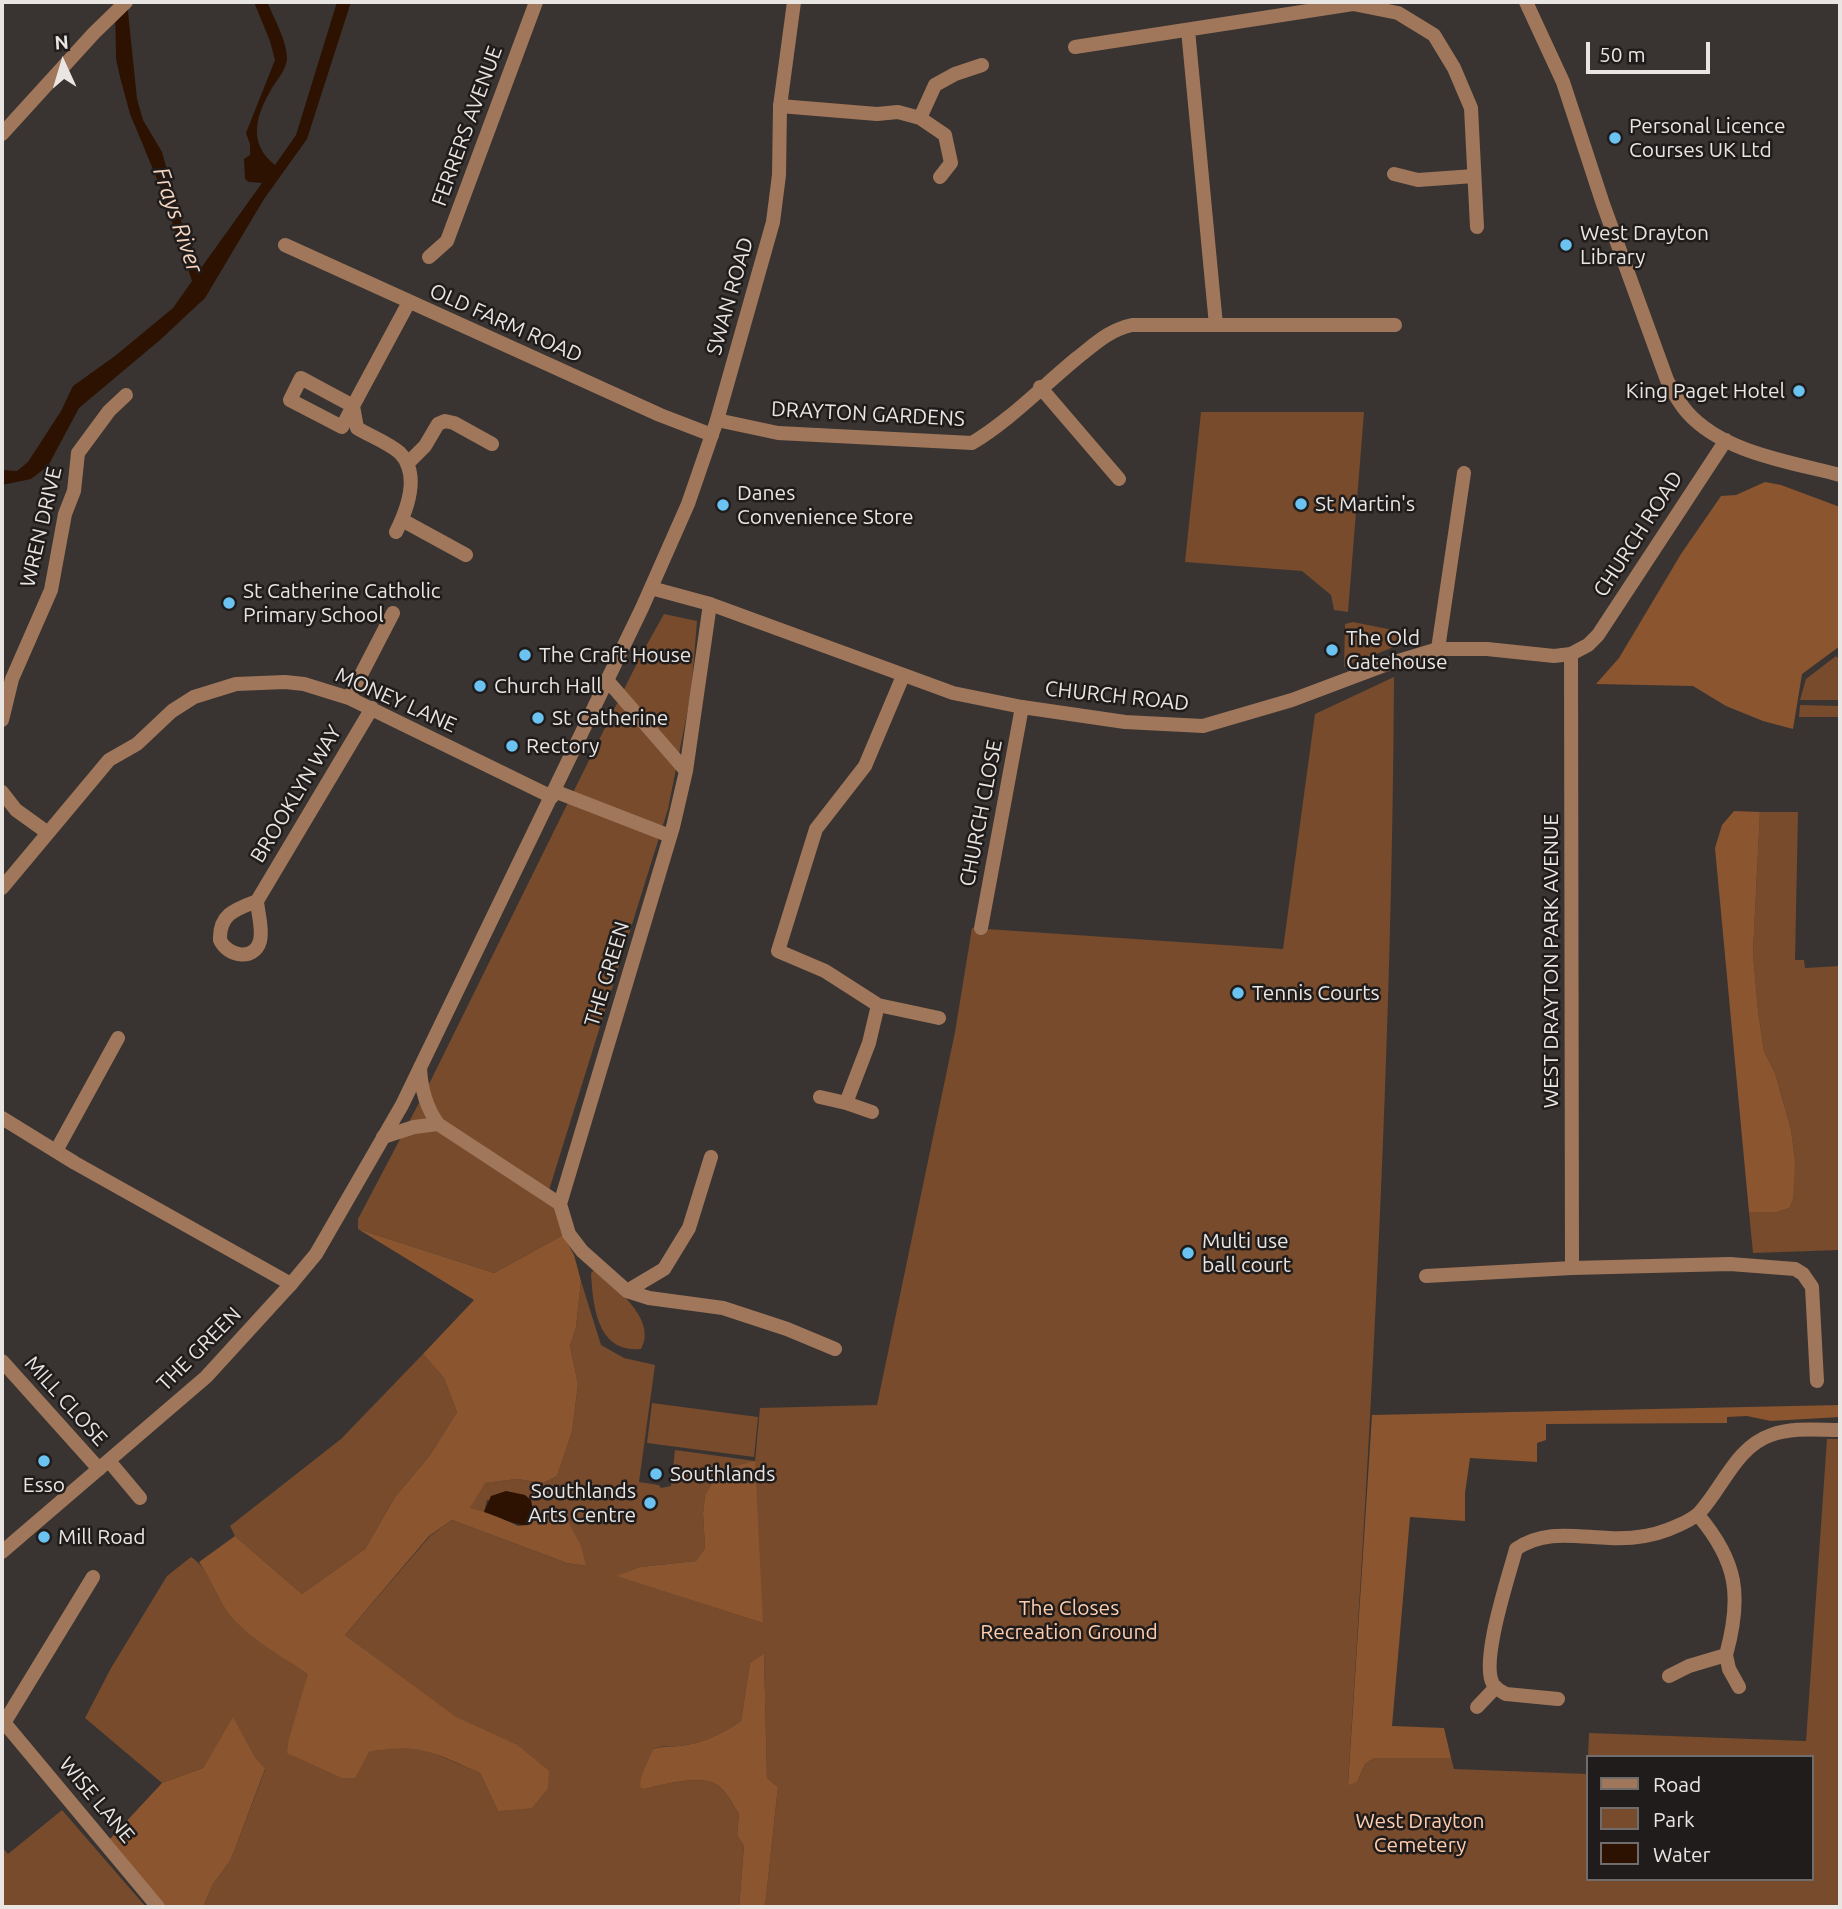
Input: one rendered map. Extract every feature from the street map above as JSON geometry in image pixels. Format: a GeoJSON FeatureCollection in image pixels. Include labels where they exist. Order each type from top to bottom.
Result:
{"type":"FeatureCollection","features":[{"type":"Feature","properties":{"kind":"street"},"geometry":{"type":"LineString","coordinates":[[2,134],[126,2]]}},
{"type":"Feature","properties":{"kind":"street","name":"FERRERS AVENUE"},"geometry":{"type":"LineString","coordinates":[[429,257],[447,241],[536,2]]}},
{"type":"Feature","properties":{"kind":"street","name":"SWAN ROAD"},"geometry":{"type":"LineString","coordinates":[[651,588],[688,505],[717,420],[773,222],[779,175],[780,106],[794,2]]}},
{"type":"Feature","properties":{"kind":"street"},"geometry":{"type":"LineString","coordinates":[[1526,2],[1563,82],[1602,204],[1667,380],[1679,402],[1689,415],[1749,452],[1840,475]]}},
{"type":"Feature","properties":{"kind":"street"},"geometry":{"type":"LineString","coordinates":[[1075,47],[1353,3],[1398,13],[1434,35],[1454,68],[1471,108],[1476,226]]}},
{"type":"Feature","properties":{"kind":"street"},"geometry":{"type":"LineString","coordinates":[[1188,30],[1216,325]]}},
{"type":"Feature","properties":{"kind":"street"},"geometry":{"type":"LineString","coordinates":[[919,118],[935,85],[955,74],[982,65]]}},
{"type":"Feature","properties":{"kind":"street"},"geometry":{"type":"LineString","coordinates":[[780,106],[877,114],[898,112],[919,118],[945,135],[951,163],[940,177]]}},
{"type":"Feature","properties":{"kind":"street"},"geometry":{"type":"LineString","coordinates":[[1394,174],[1418,180],[1474,176]]}},
{"type":"Feature","properties":{"kind":"street","name":"OLD FARM ROAD"},"geometry":{"type":"LineString","coordinates":[[285,245],[660,415],[712,435]]}},
{"type":"Feature","properties":{"kind":"street"},"geometry":{"type":"LineString","coordinates":[[409,302],[353,405],[357,428],[399,453],[407,464],[410,477],[408,508],[399,526],[466,555]]}},
{"type":"Feature","properties":{"kind":"street","name":"DRAYTON GARDENS"},"geometry":{"type":"LineString","coordinates":[[717,420],[778,433],[972,443],[986,435],[1104,336],[1117,329],[1132,326],[1395,325]]}},
{"type":"Feature","properties":{"kind":"street"},"geometry":{"type":"LineString","coordinates":[[1040,387],[1119,479]]}},
{"type":"Feature","properties":{"kind":"street","name":"WREN DRIVE"},"geometry":{"type":"LineString","coordinates":[[2,720],[12,679],[51,590],[65,514],[74,491],[78,453],[109,411],[126,395]]}},
{"type":"Feature","properties":{"kind":"street"},"geometry":{"type":"LineString","coordinates":[[407,464],[425,446],[438,424],[444,421],[454,423],[492,444]]}},
{"type":"Feature","properties":{"kind":"street","name":"CHURCH ROAD"},"geometry":{"type":"LineString","coordinates":[[651,588],[710,604],[953,693],[1022,707],[1125,722],[1203,726],[1272,707],[1385,665],[1438,649],[1488,649],[1554,656],[1571,654],[1588,645],[1598,635],[1726,440]]}},
{"type":"Feature","properties":{"kind":"street"},"geometry":{"type":"LineString","coordinates":[[1438,649],[1464,473]]}},
{"type":"Feature","properties":{"kind":"street","name":"THE GREEN"},"geometry":{"type":"LineString","coordinates":[[2,1552],[206,1377],[316,1254],[420,1068],[651,588]]}},
{"type":"Feature","properties":{"kind":"street","name":"THE GREEN"},"geometry":{"type":"LineString","coordinates":[[560,1203],[670,836],[685,771],[710,604]]}},
{"type":"Feature","properties":{"kind":"street"},"geometry":{"type":"LineString","coordinates":[[349,698],[393,613]]}},
{"type":"Feature","properties":{"kind":"street","name":"WEST DRAYTON PARK AVENUE"},"geometry":{"type":"LineString","coordinates":[[1571,654],[1572,1268]]}},
{"type":"Feature","properties":{"kind":"street"},"geometry":{"type":"LineString","coordinates":[[903,676],[865,766],[816,829],[778,951],[825,971],[878,1005],[939,1018]]}},
{"type":"Feature","properties":{"kind":"street"},"geometry":{"type":"LineString","coordinates":[[607,680],[685,771]]}},
{"type":"Feature","properties":{"kind":"street","name":"MONEY LANE"},"geometry":{"type":"LineString","coordinates":[[2,888],[109,760],[137,744],[172,711],[194,697],[236,684],[304,684],[349,698],[553,794]]}},
{"type":"Feature","properties":{"kind":"street","name":"CHURCH CLOSE"},"geometry":{"type":"LineString","coordinates":[[981,928],[1022,707]]}},
{"type":"Feature","properties":{"kind":"street","name":"BROOKLYN WAY"},"geometry":{"type":"LineString","coordinates":[[257,901],[372,708]]}},
{"type":"Feature","properties":{"kind":"street"},"geometry":{"type":"LineString","coordinates":[[2,792],[16,810],[48,834]]}},
{"type":"Feature","properties":{"kind":"street"},"geometry":{"type":"LineString","coordinates":[[553,794],[670,836]]}},
{"type":"Feature","properties":{"kind":"street"},"geometry":{"type":"LineString","coordinates":[[846,1103],[869,1043],[878,1005]]}},
{"type":"Feature","properties":{"kind":"street"},"geometry":{"type":"LineString","coordinates":[[55,1151],[118,1038]]}},
{"type":"Feature","properties":{"kind":"street"},"geometry":{"type":"LineString","coordinates":[[420,1068],[425,1099],[438,1124],[560,1203],[569,1234],[582,1251],[627,1291],[649,1298],[723,1308],[787,1329],[835,1349]]}},
{"type":"Feature","properties":{"kind":"street"},"geometry":{"type":"LineString","coordinates":[[820,1097],[872,1112]]}},
{"type":"Feature","properties":{"kind":"street"},"geometry":{"type":"LineString","coordinates":[[2,1118],[55,1151],[291,1284]]}},
{"type":"Feature","properties":{"kind":"street"},"geometry":{"type":"LineString","coordinates":[[383,1137],[438,1124]]}},
{"type":"Feature","properties":{"kind":"street"},"geometry":{"type":"LineString","coordinates":[[627,1291],[664,1269],[689,1228],[712,1157]]}},
{"type":"Feature","properties":{"kind":"street"},"geometry":{"type":"LineString","coordinates":[[1426,1276],[1572,1268],[1730,1264],[1784,1266],[1803,1274],[1812,1287],[1817,1381]]}},
{"type":"Feature","properties":{"kind":"street","name":"MILL CLOSE"},"geometry":{"type":"LineString","coordinates":[[2,1361],[140,1498]]}},
{"type":"Feature","properties":{"kind":"street"},"geometry":{"type":"LineString","coordinates":[[1558,1699],[1511,1695],[1496,1687],[1492,1681],[1489,1664],[1491,1645],[1516,1549],[1531,1541],[1551,1536],[1573,1534],[1609,1538],[1652,1535],[1698,1515],[1744,1454],[1768,1436],[1796,1430],[1840,1430]]}},
{"type":"Feature","properties":{"kind":"street"},"geometry":{"type":"LineString","coordinates":[[1698,1515],[1715,1534],[1726,1553],[1731,1573],[1735,1595],[1731,1638],[1726,1656],[1729,1669],[1739,1687]]}},
{"type":"Feature","properties":{"kind":"street"},"geometry":{"type":"LineString","coordinates":[[3,1722],[93,1577]]}},
{"type":"Feature","properties":{"kind":"street"},"geometry":{"type":"LineString","coordinates":[[1669,1676],[1689,1666],[1726,1656]]}},
{"type":"Feature","properties":{"kind":"street"},"geometry":{"type":"LineString","coordinates":[[1477,1707],[1496,1687]]}},
{"type":"Feature","properties":{"kind":"street","name":"WISE LANE"},"geometry":{"type":"LineString","coordinates":[[3,1722],[158,1907]]}},
{"type":"Feature","properties":{"kind":"green space"},"geometry":{"type":"Polygon","coordinates":[[[1201,412],[1364,412],[1348,612],[1334,610],[1331,595],[1302,571],[1185,562],[1201,412]]]}},
{"type":"Feature","properties":{"kind":"green space"},"geometry":{"type":"Polygon","coordinates":[[[664,614],[697,621],[691,694],[668,809],[549,1190],[563,1235],[494,1273],[358,1229],[358,1219],[431,1080],[641,655],[664,614]]]}},
{"type":"Feature","properties":{"kind":"green space"},"geometry":{"type":"Polygon","coordinates":[[[1353,622],[1408,633],[1411,638],[1344,667],[1345,624],[1353,622]]]}},
{"type":"Feature","properties":{"kind":"green space"},"geometry":{"type":"Polygon","coordinates":[[[1836,656],[1840,660],[1840,700],[1800,700],[1806,679],[1836,656]]]}},
{"type":"Feature","properties":{"kind":"green space","name":"The Closes Recreation Ground"},"geometry":{"type":"Polygon","coordinates":[[[1394,677],[1385,1093],[1365,1508],[1348,1784],[1357,1782],[1365,1764],[1374,1758],[1451,1758],[1454,1769],[1587,1774],[1587,1881],[1814,1881],[1814,1755],[1588,1755],[1589,1733],[1806,1741],[1827,1439],[1840,1439],[1840,1907],[765,1907],[778,1787],[767,1778],[764,1655],[750,1663],[741,1721],[720,1734],[696,1743],[653,1749],[648,1762],[645,1789],[695,1780],[714,1783],[726,1793],[739,1814],[737,1835],[744,1846],[739,1907],[203,1907],[213,1884],[230,1861],[265,1770],[233,1718],[203,1768],[162,1783],[85,1718],[111,1668],[167,1576],[191,1557],[202,1567],[224,1606],[242,1627],[309,1674],[289,1738],[368,1752],[395,1747],[422,1748],[480,1773],[498,1811],[516,1744],[456,1718],[345,1635],[430,1536],[452,1520],[567,1563],[586,1566],[547,1513],[528,1525],[534,1517],[533,1508],[487,1500],[484,1512],[469,1508],[484,1483],[517,1479],[543,1483],[557,1476],[572,1432],[578,1384],[570,1346],[576,1327],[581,1281],[601,1345],[624,1358],[655,1365],[639,1482],[659,1485],[661,1488],[671,1486],[675,1450],[755,1461],[760,1408],[877,1405],[955,1032],[972,928],[1283,949],[1315,714],[1394,677]],[[705,1496],[705,1548],[696,1561],[640,1567],[617,1576],[763,1623],[705,1496]]]}},
{"type":"Feature","properties":{"kind":"green space"},"geometry":{"type":"Polygon","coordinates":[[[1800,705],[1840,706],[1840,717],[1799,717],[1800,705]]]}},
{"type":"Feature","properties":{"kind":"green space"},"geometry":{"type":"Polygon","coordinates":[[[1760,812],[1798,812],[1795,960],[1804,960],[1805,968],[1840,966],[1840,1250],[1753,1253],[1749,1212],[1777,1212],[1789,1208],[1795,1160],[1791,1129],[1775,1073],[1764,1051],[1758,1011],[1753,953],[1760,812]]]}},
{"type":"Feature","properties":{"kind":"green space"},"geometry":{"type":"Polygon","coordinates":[[[593,1271],[623,1295],[639,1316],[645,1338],[641,1349],[626,1348],[606,1335],[600,1325],[593,1299],[593,1271]]]}},
{"type":"Feature","properties":{"kind":"green space"},"geometry":{"type":"Polygon","coordinates":[[[423,1354],[444,1378],[457,1412],[430,1455],[395,1497],[365,1549],[302,1594],[235,1536],[230,1526],[341,1439],[423,1354]]]}},
{"type":"Feature","properties":{"kind":"green space"},"geometry":{"type":"Polygon","coordinates":[[[652,1403],[758,1417],[754,1457],[647,1443],[652,1403]]]}},
{"type":"Feature","properties":{"kind":"green space"},"geometry":{"type":"Polygon","coordinates":[[[62,1810],[146,1907],[2,1907],[2,1847],[8,1854],[62,1810]]]}},
{"type":"Feature","properties":{"kind":"shaded area"},"geometry":{"type":"Polygon","coordinates":[[[1765,482],[1781,485],[1840,507],[1840,646],[1802,674],[1793,729],[1763,721],[1726,706],[1693,686],[1596,684],[1619,658],[1681,554],[1721,496],[1736,495],[1765,482]]]}},
{"type":"Feature","properties":{"kind":"shaded area"},"geometry":{"type":"Polygon","coordinates":[[[1734,811],[1760,812],[1753,953],[1758,1011],[1764,1051],[1775,1073],[1791,1129],[1795,1160],[1793,1198],[1789,1208],[1777,1212],[1749,1212],[1715,848],[1722,825],[1734,811]]]}},
{"type":"Feature","properties":{"kind":"shaded area"},"geometry":{"type":"Polygon","coordinates":[[[358,1229],[494,1273],[563,1235],[574,1255],[581,1281],[576,1327],[570,1346],[578,1384],[572,1432],[557,1476],[543,1483],[517,1479],[485,1483],[470,1508],[493,1514],[518,1526],[528,1525],[547,1513],[563,1512],[581,1546],[586,1566],[567,1563],[452,1520],[429,1536],[345,1635],[456,1717],[516,1744],[549,1771],[548,1788],[532,1808],[498,1811],[480,1773],[426,1751],[401,1748],[369,1752],[355,1778],[342,1778],[287,1753],[308,1674],[240,1626],[223,1605],[199,1562],[235,1536],[302,1594],[365,1549],[395,1497],[430,1455],[457,1412],[444,1378],[423,1354],[474,1300],[358,1229]]]}},
{"type":"Feature","properties":{"kind":"shaded area"},"geometry":{"type":"Polygon","coordinates":[[[1840,1405],[1840,1417],[1771,1421],[1747,1416],[1727,1417],[1727,1423],[1546,1424],[1546,1440],[1537,1443],[1537,1462],[1470,1458],[1465,1493],[1465,1521],[1410,1517],[1392,1726],[1444,1728],[1451,1758],[1374,1758],[1365,1764],[1357,1782],[1348,1785],[1372,1415],[1840,1405]]]}},
{"type":"Feature","properties":{"kind":"shaded area"},"geometry":{"type":"Polygon","coordinates":[[[755,1461],[763,1623],[616,1576],[640,1567],[696,1561],[705,1548],[705,1496],[714,1480],[722,1470],[755,1461]]]}},
{"type":"Feature","properties":{"kind":"shaded area"},"geometry":{"type":"Polygon","coordinates":[[[764,1654],[767,1778],[778,1787],[765,1907],[739,1907],[744,1846],[737,1835],[739,1814],[726,1793],[714,1783],[695,1780],[645,1789],[640,1787],[641,1777],[653,1749],[696,1743],[720,1734],[741,1721],[750,1663],[764,1654]]]}},
{"type":"Feature","properties":{"kind":"shaded area"},"geometry":{"type":"Polygon","coordinates":[[[233,1717],[255,1757],[265,1769],[230,1861],[213,1884],[203,1907],[166,1907],[110,1839],[162,1783],[203,1768],[233,1717]]]}},
{"type":"Feature","properties":{"kind":"water","name":"Frays River"},"geometry":{"type":"Polygon","coordinates":[[[115,2],[127,2],[137,99],[143,120],[162,152],[182,224],[201,268],[262,183],[245,179],[244,159],[250,155],[246,133],[275,60],[254,2],[267,2],[280,30],[287,59],[266,98],[257,128],[260,147],[275,165],[296,135],[337,2],[351,2],[307,139],[264,199],[205,298],[79,408],[48,466],[31,479],[2,485],[2,470],[17,471],[28,462],[61,411],[73,386],[115,356],[173,308],[192,281],[160,186],[130,114],[116,59],[115,2]]]}},
{"type":"Feature","properties":{"kind":"water"},"geometry":{"type":"Polygon","coordinates":[[[506,1491],[525,1495],[531,1500],[534,1517],[528,1525],[484,1512],[491,1496],[506,1491]]]}},
{"type":"Feature","properties":{"kind":"place","name":"Personal Licence Courses UK Ltd"},"geometry":{"type":"Point","coordinates":[1615,138]}},
{"type":"Feature","properties":{"kind":"place","name":"West Drayton Library"},"geometry":{"type":"Point","coordinates":[1566,245]}},
{"type":"Feature","properties":{"kind":"place","name":"King Paget Hotel"},"geometry":{"type":"Point","coordinates":[1799,391]}},
{"type":"Feature","properties":{"kind":"place","name":"St Martin's"},"geometry":{"type":"Point","coordinates":[1301,504]}},
{"type":"Feature","properties":{"kind":"place","name":"Danes Convenience Store"},"geometry":{"type":"Point","coordinates":[723,505]}},
{"type":"Feature","properties":{"kind":"place","name":"St Catherine Catholic Primary School"},"geometry":{"type":"Point","coordinates":[229,603]}},
{"type":"Feature","properties":{"kind":"place","name":"The Old Gatehouse"},"geometry":{"type":"Point","coordinates":[1332,650]}},
{"type":"Feature","properties":{"kind":"place","name":"The Craft House"},"geometry":{"type":"Point","coordinates":[525,655]}},
{"type":"Feature","properties":{"kind":"place","name":"Church Hall"},"geometry":{"type":"Point","coordinates":[480,686]}},
{"type":"Feature","properties":{"kind":"place","name":"St Catherine"},"geometry":{"type":"Point","coordinates":[538,718]}},
{"type":"Feature","properties":{"kind":"place","name":"Rectory"},"geometry":{"type":"Point","coordinates":[512,746]}},
{"type":"Feature","properties":{"kind":"place","name":"Tennis Courts"},"geometry":{"type":"Point","coordinates":[1238,993]}},
{"type":"Feature","properties":{"kind":"place","name":"Multi use ball court"},"geometry":{"type":"Point","coordinates":[1188,1253]}},
{"type":"Feature","properties":{"kind":"place","name":"Esso"},"geometry":{"type":"Point","coordinates":[44,1461]}},
{"type":"Feature","properties":{"kind":"place","name":"Southlands"},"geometry":{"type":"Point","coordinates":[656,1474]}},
{"type":"Feature","properties":{"kind":"place","name":"Southlands Arts Centre"},"geometry":{"type":"Point","coordinates":[650,1503]}},
{"type":"Feature","properties":{"kind":"place","name":"Mill Road"},"geometry":{"type":"Point","coordinates":[44,1537]}},
{"type":"Feature","properties":{"kind":"park label","name":"West Drayton Cemetery"},"geometry":{"type":"Point","coordinates":[1420,1833]}}]}
